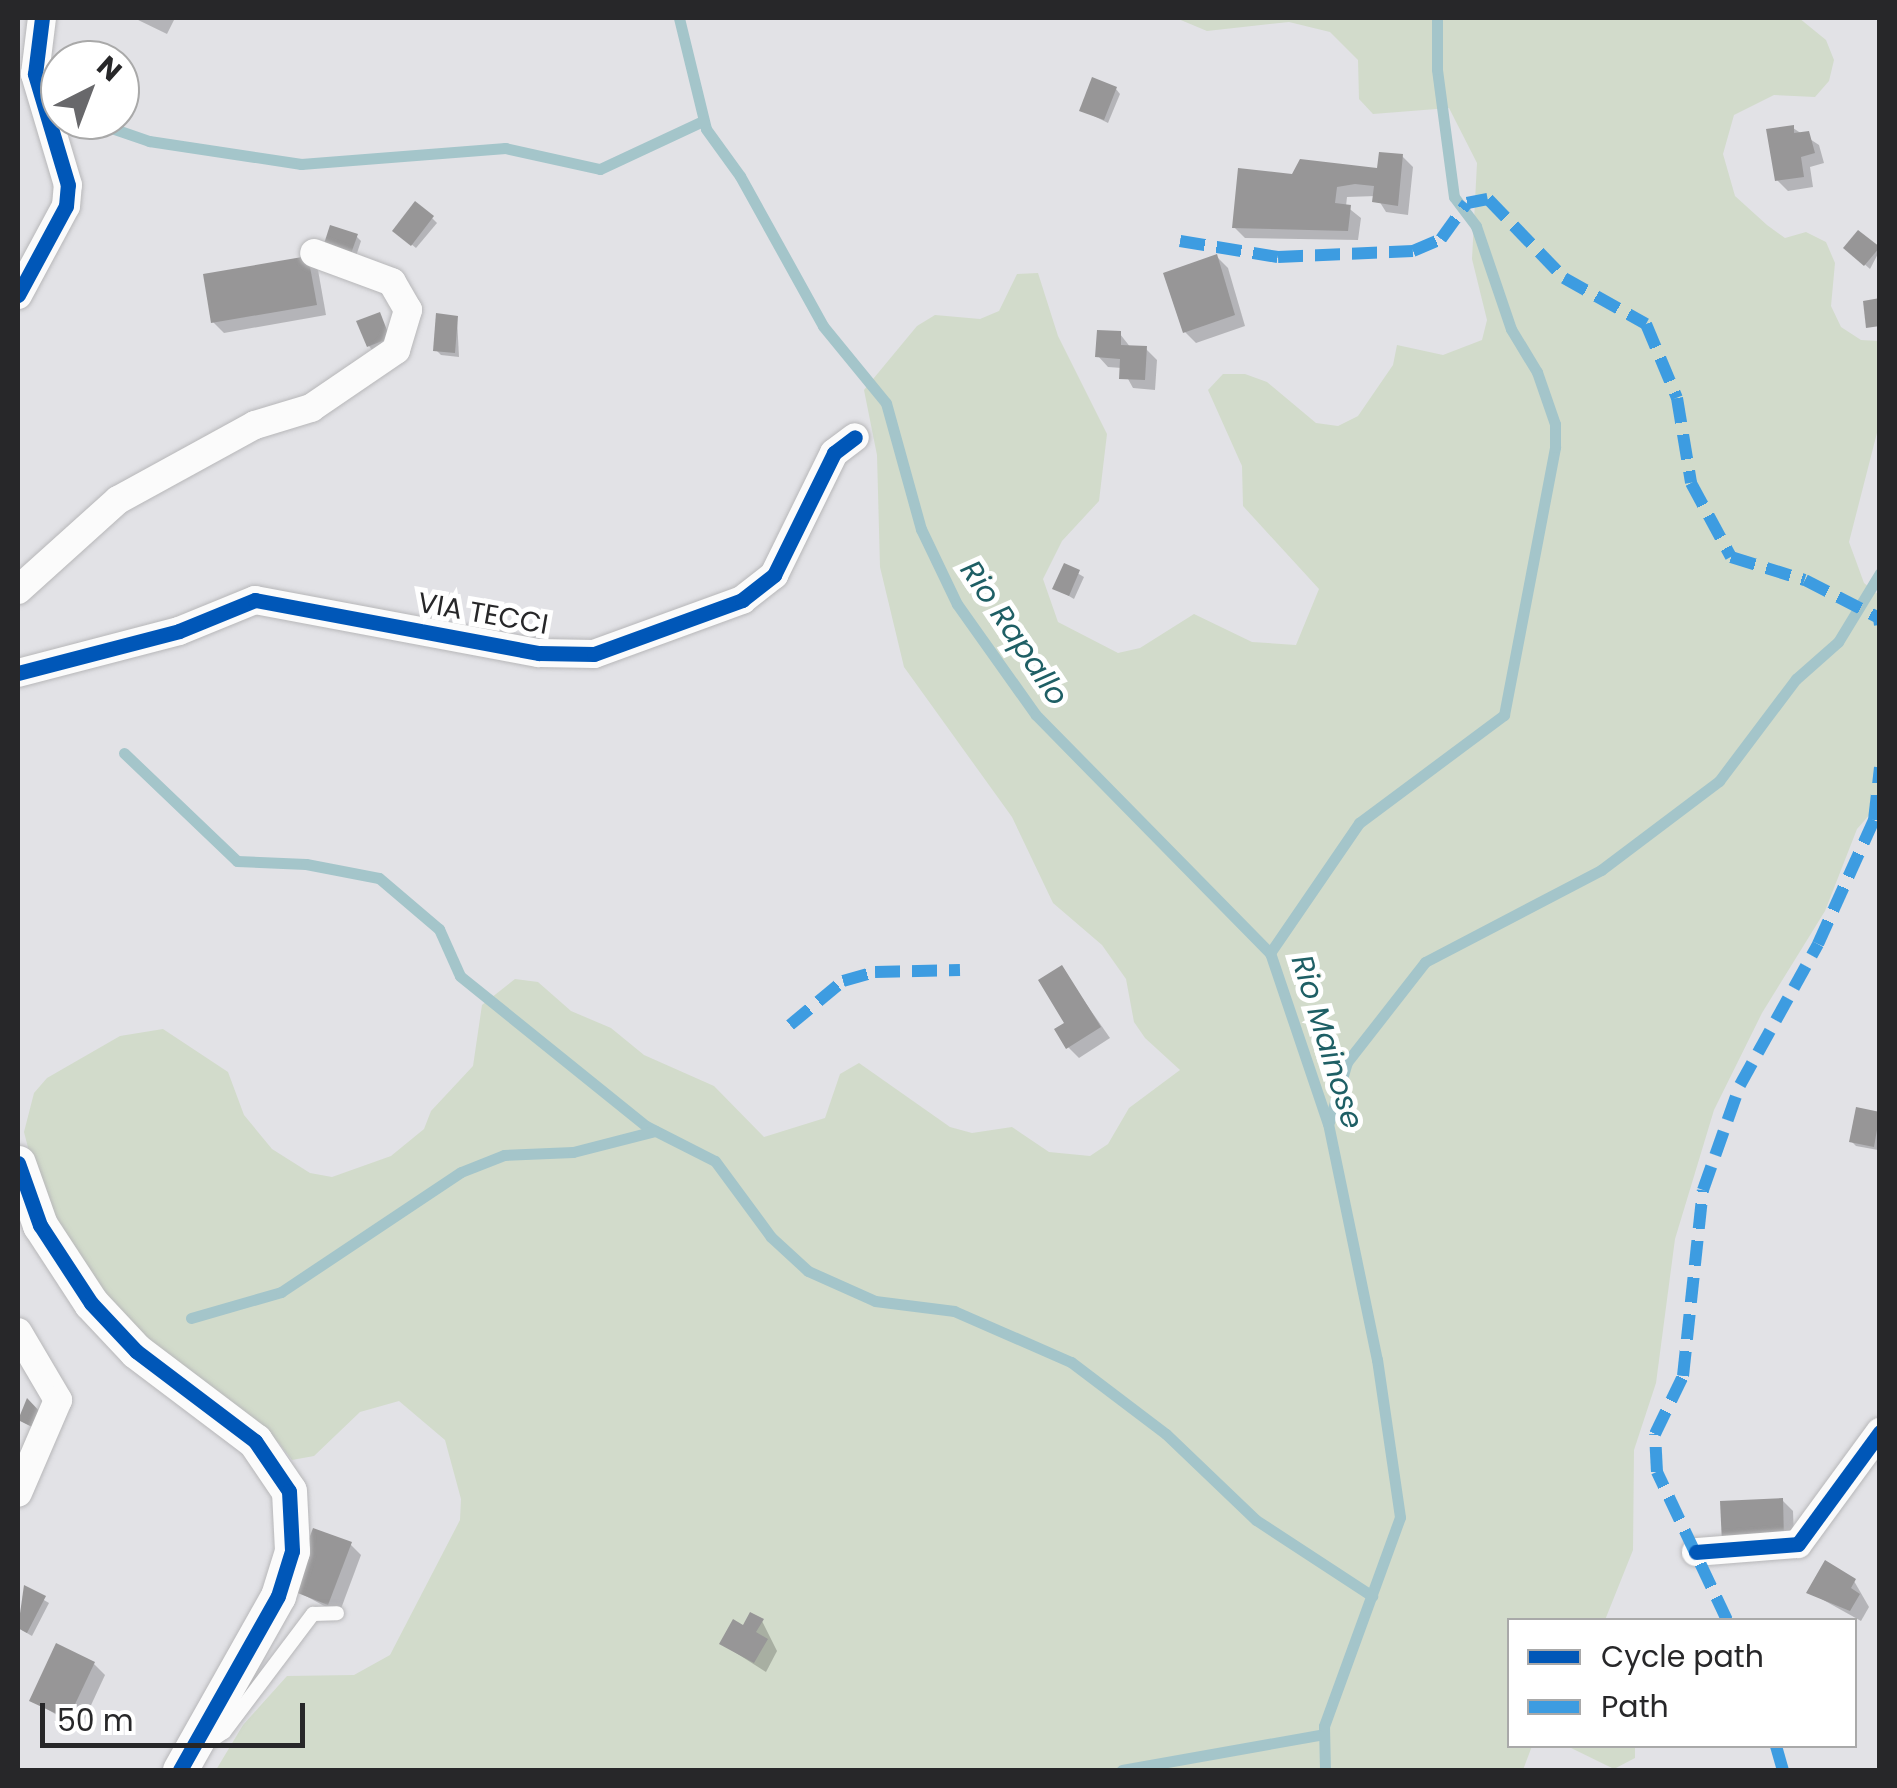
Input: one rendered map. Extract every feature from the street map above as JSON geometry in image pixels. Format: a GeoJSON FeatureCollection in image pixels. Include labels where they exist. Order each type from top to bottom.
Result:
{"type":"FeatureCollection","features":[{"type":"Feature","properties":{"kind":"street"},"geometry":{"type":"LineString","coordinates":[[18,296],[66,206],[68,185],[35,74],[42,18]]}},
{"type":"Feature","properties":{"kind":"street"},"geometry":{"type":"LineString","coordinates":[[18,590],[118,500],[255,425],[310,408],[396,350],[408,322],[403,294],[379,274],[314,253]]}},
{"type":"Feature","properties":{"kind":"street","name":"VIA TECCI"},"geometry":{"type":"LineString","coordinates":[[18,673],[178,631],[256,600],[539,653],[594,654],[742,600],[774,575],[834,453],[855,437]]}},
{"type":"Feature","properties":{"kind":"street"},"geometry":{"type":"LineString","coordinates":[[18,1162],[40,1225],[91,1303],[136,1351],[255,1441],[289,1491],[292,1550],[278,1596],[185,1763]]}},
{"type":"Feature","properties":{"kind":"street"},"geometry":{"type":"LineString","coordinates":[[18,1332],[58,1400],[18,1493]]}},
{"type":"Feature","properties":{"kind":"street"},"geometry":{"type":"LineString","coordinates":[[1696,1552],[1798,1544],[1880,1432]]}},
{"type":"Feature","properties":{"kind":"lane"},"geometry":{"type":"LineString","coordinates":[[185,1763],[224,1732],[313,1614],[337,1613]]}},
{"type":"Feature","properties":{"kind":"green space"},"geometry":{"type":"Polygon","coordinates":[[[1176,18],[1799,18],[1826,40],[1834,60],[1829,81],[1815,97],[1774,95],[1734,115],[1723,154],[1735,196],[1767,225],[1785,238],[1806,232],[1826,242],[1835,263],[1831,306],[1841,327],[1861,340],[1879,341],[1879,425],[1849,542],[1864,583],[1879,595],[1879,804],[1857,829],[1825,911],[1762,1013],[1714,1110],[1675,1239],[1656,1383],[1634,1450],[1633,1550],[1606,1618],[1507,1618],[1507,1748],[1531,1748],[1523,1770],[216,1770],[243,1725],[287,1676],[354,1675],[390,1655],[460,1520],[461,1499],[445,1440],[399,1401],[360,1412],[314,1456],[292,1460],[278,1442],[150,1353],[48,1226],[24,1132],[34,1093],[47,1078],[120,1036],[163,1029],[228,1072],[244,1115],[272,1149],[310,1173],[332,1177],[391,1156],[424,1129],[431,1111],[473,1066],[482,1005],[515,979],[538,982],[571,1011],[611,1028],[644,1055],[714,1086],[764,1137],[825,1118],[840,1074],[859,1063],[950,1127],[972,1133],[1012,1127],[1049,1152],[1090,1156],[1108,1144],[1129,1108],[1180,1070],[1145,1038],[1134,1022],[1126,979],[1102,945],[1053,903],[1012,817],[904,667],[880,567],[877,455],[864,390],[917,326],[935,315],[980,319],[999,311],[1017,274],[1038,273],[1058,336],[1107,434],[1099,501],[1062,541],[1043,579],[1058,622],[1118,653],[1140,648],[1194,614],[1252,642],[1296,645],[1319,589],[1243,506],[1242,466],[1208,390],[1223,374],[1245,374],[1267,382],[1316,423],[1338,426],[1358,416],[1393,365],[1397,345],[1443,355],[1482,340],[1487,320],[1472,259],[1477,163],[1449,108],[1373,114],[1359,99],[1358,60],[1330,32],[1289,22],[1207,31],[1176,18]]]}},
{"type":"Feature","properties":{"kind":"green space"},"geometry":{"type":"Polygon","coordinates":[[[1571,1748],[1635,1748],[1635,1758],[1614,1769],[1571,1748]]]}},
{"type":"Feature","properties":{"kind":"building"},"geometry":{"type":"Polygon","coordinates":[[[1092,77],[1117,87],[1104,120],[1079,111],[1092,77]]]}},
{"type":"Feature","properties":{"kind":"building"},"geometry":{"type":"Polygon","coordinates":[[[1794,125],[1794,133],[1809,131],[1815,153],[1801,157],[1804,177],[1775,181],[1766,129],[1794,125]]]}},
{"type":"Feature","properties":{"kind":"building"},"geometry":{"type":"Polygon","coordinates":[[[1379,152],[1403,154],[1398,206],[1372,202],[1374,186],[1355,184],[1337,187],[1335,203],[1351,205],[1348,231],[1232,228],[1238,168],[1292,174],[1300,159],[1377,168],[1379,152]]]}},
{"type":"Feature","properties":{"kind":"building"},"geometry":{"type":"Polygon","coordinates":[[[415,201],[434,216],[411,246],[392,231],[415,201]]]}},
{"type":"Feature","properties":{"kind":"building"},"geometry":{"type":"Polygon","coordinates":[[[330,225],[358,234],[349,259],[322,250],[330,225]]]}},
{"type":"Feature","properties":{"kind":"building"},"geometry":{"type":"Polygon","coordinates":[[[1858,230],[1880,247],[1864,266],[1843,248],[1858,230]]]}},
{"type":"Feature","properties":{"kind":"building"},"geometry":{"type":"Polygon","coordinates":[[[1217,254],[1235,315],[1183,333],[1163,273],[1217,254]]]}},
{"type":"Feature","properties":{"kind":"building"},"geometry":{"type":"Polygon","coordinates":[[[308,256],[317,305],[211,323],[203,274],[308,256]]]}},
{"type":"Feature","properties":{"kind":"building"},"geometry":{"type":"Polygon","coordinates":[[[1880,298],[1880,326],[1866,328],[1863,301],[1880,298]]]}},
{"type":"Feature","properties":{"kind":"building"},"geometry":{"type":"Polygon","coordinates":[[[380,312],[390,338],[367,347],[356,321],[380,312]]]}},
{"type":"Feature","properties":{"kind":"building"},"geometry":{"type":"Polygon","coordinates":[[[436,313],[458,316],[455,353],[433,351],[436,313]]]}},
{"type":"Feature","properties":{"kind":"building"},"geometry":{"type":"Polygon","coordinates":[[[1097,330],[1121,331],[1121,345],[1147,346],[1145,380],[1119,379],[1120,359],[1095,357],[1097,330]]]}},
{"type":"Feature","properties":{"kind":"building"},"geometry":{"type":"Polygon","coordinates":[[[1064,563],[1080,570],[1069,596],[1052,589],[1064,563]]]}},
{"type":"Feature","properties":{"kind":"building"},"geometry":{"type":"Polygon","coordinates":[[[1062,965],[1101,1027],[1066,1049],[1054,1029],[1064,1023],[1038,980],[1062,965]]]}},
{"type":"Feature","properties":{"kind":"building"},"geometry":{"type":"Polygon","coordinates":[[[1856,1107],[1880,1112],[1874,1147],[1849,1142],[1856,1107]]]}},
{"type":"Feature","properties":{"kind":"building"},"geometry":{"type":"Polygon","coordinates":[[[27,1398],[42,1414],[32,1427],[18,1420],[27,1398]]]}},
{"type":"Feature","properties":{"kind":"building"},"geometry":{"type":"Polygon","coordinates":[[[1783,1498],[1784,1540],[1722,1543],[1720,1501],[1783,1498]]]}},
{"type":"Feature","properties":{"kind":"building"},"geometry":{"type":"Polygon","coordinates":[[[313,1528],[352,1542],[328,1605],[290,1590],[313,1528]]]}},
{"type":"Feature","properties":{"kind":"building"},"geometry":{"type":"Polygon","coordinates":[[[1825,1560],[1856,1579],[1851,1588],[1860,1594],[1850,1611],[1806,1593],[1825,1560]]]}},
{"type":"Feature","properties":{"kind":"building"},"geometry":{"type":"Polygon","coordinates":[[[24,1585],[46,1596],[27,1633],[18,1628],[24,1585]]]}},
{"type":"Feature","properties":{"kind":"building"},"geometry":{"type":"Polygon","coordinates":[[[750,1612],[764,1619],[756,1632],[768,1639],[754,1663],[719,1644],[733,1619],[743,1625],[750,1612]]]}},
{"type":"Feature","properties":{"kind":"building"},"geometry":{"type":"Polygon","coordinates":[[[56,1643],[95,1662],[68,1719],[29,1701],[56,1643]]]}},
{"type":"Feature","properties":{"kind":"waterway","name":"Rio Rapallo"},"geometry":{"type":"LineString","coordinates":[[679,18],[706,129],[740,176],[823,326],[886,403],[921,529],[957,604],[1036,715],[1270,953]]}},
{"type":"Feature","properties":{"kind":"waterway","name":"Rio Mainose"},"geometry":{"type":"LineString","coordinates":[[1325,1770],[1324,1726],[1400,1517],[1377,1360],[1328,1124],[1270,953],[1359,823],[1504,715],[1555,447],[1555,424],[1537,372],[1511,329],[1476,226],[1454,197],[1437,69],[1437,18]]}},
{"type":"Feature","properties":{"kind":"waterway"},"geometry":{"type":"LineString","coordinates":[[140,138],[301,164],[505,148],[600,169],[703,121]]}},
{"type":"Feature","properties":{"kind":"waterway"},"geometry":{"type":"LineString","coordinates":[[1329,1122],[1347,1062],[1425,962],[1601,870],[1719,781],[1796,679],[1838,642],[1880,573]]}},
{"type":"Feature","properties":{"kind":"waterway"},"geometry":{"type":"LineString","coordinates":[[124,753],[237,861],[306,864],[379,878],[439,929],[460,976],[646,1126],[715,1161],[771,1237],[808,1271],[875,1301],[954,1311],[1071,1362],[1166,1434],[1256,1520],[1372,1596]]}},
{"type":"Feature","properties":{"kind":"waterway"},"geometry":{"type":"LineString","coordinates":[[191,1318],[281,1292],[461,1172],[504,1155],[573,1152],[655,1131]]}},
{"type":"Feature","properties":{"kind":"waterway"},"geometry":{"type":"LineString","coordinates":[[1122,1770],[1324,1734]]}},
{"type":"Feature","properties":{"kind":"marked path"},"geometry":{"type":"LineString","coordinates":[[1180,241],[1278,257],[1413,251],[1441,239],[1467,203],[1488,199],[1564,278],[1646,324],[1677,398],[1691,483],[1731,557],[1805,580],[1879,618],[1880,625]]}},
{"type":"Feature","properties":{"kind":"marked path"},"geometry":{"type":"LineString","coordinates":[[1726,1618],[1657,1472],[1655,1434],[1683,1376],[1703,1190],[1740,1085],[1818,944],[1874,820],[1880,767]]}},
{"type":"Feature","properties":{"kind":"marked path"},"geometry":{"type":"LineString","coordinates":[[790,1025],[843,981],[875,972],[960,970]]}},
{"type":"Feature","properties":{"kind":"marked path"},"geometry":{"type":"LineString","coordinates":[[1777,1748],[1783,1770]]}},
{"type":"Feature","properties":{"kind":"cycle path"},"geometry":{"type":"LineString","coordinates":[[18,295],[66,206],[68,185],[35,74],[42,18]]}},
{"type":"Feature","properties":{"kind":"cycle path"},"geometry":{"type":"LineString","coordinates":[[18,673],[179,631],[255,600],[539,653],[594,654],[742,600],[774,575],[834,453],[855,437]]}},
{"type":"Feature","properties":{"kind":"cycle path"},"geometry":{"type":"LineString","coordinates":[[18,1163],[40,1225],[91,1303],[136,1351],[255,1441],[289,1491],[292,1551],[278,1596],[180,1770]]}},
{"type":"Feature","properties":{"kind":"cycle path"},"geometry":{"type":"LineString","coordinates":[[1696,1552],[1798,1544],[1880,1432]]}}]}
